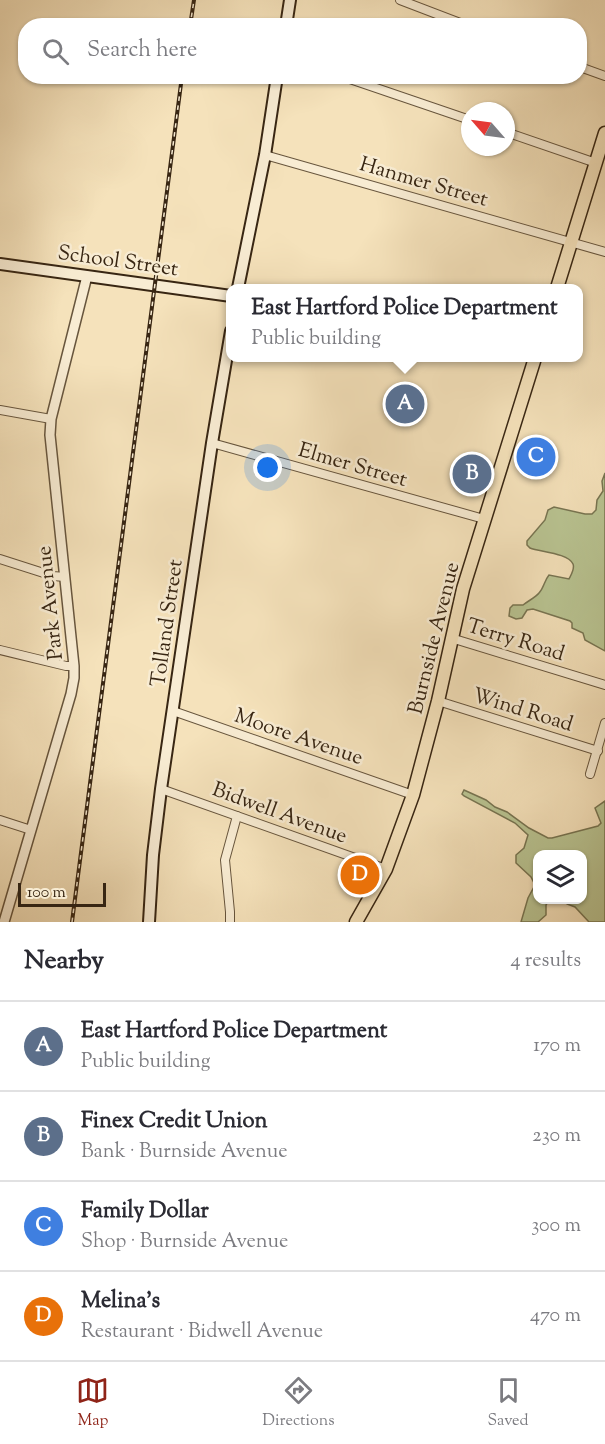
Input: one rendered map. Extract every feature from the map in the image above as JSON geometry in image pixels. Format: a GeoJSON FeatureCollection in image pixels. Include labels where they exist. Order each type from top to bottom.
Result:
{"type":"FeatureCollection","features":[{"type":"Feature","properties":{"kind":"main road"},"geometry":{"type":"LineString","coordinates":[[287,18],[290,0]]}},
{"type":"Feature","properties":{"kind":"main road"},"geometry":{"type":"LineString","coordinates":[[239,284],[266,155],[276,84]]}},
{"type":"Feature","properties":{"kind":"main road"},"geometry":{"type":"LineString","coordinates":[[558,284],[605,133]]}},
{"type":"Feature","properties":{"kind":"main road","name":"School Street"},"geometry":{"type":"LineString","coordinates":[[0,264],[226,295]]}},
{"type":"Feature","properties":{"kind":"main road","name":"Tolland Street"},"geometry":{"type":"LineString","coordinates":[[149,922],[153,855],[161,789],[226,362]]}},
{"type":"Feature","properties":{"kind":"main road","name":"Burnside Avenue"},"geometry":{"type":"LineString","coordinates":[[356,922],[386,869],[413,795],[438,701],[463,589],[533,362]]}},
{"type":"Feature","properties":{"kind":"street"},"geometry":{"type":"LineString","coordinates":[[400,0],[447,18]]}},
{"type":"Feature","properties":{"kind":"street"},"geometry":{"type":"LineString","coordinates":[[587,70],[605,76]]}},
{"type":"Feature","properties":{"kind":"street"},"geometry":{"type":"LineString","coordinates":[[364,84],[461,117]]}},
{"type":"Feature","properties":{"kind":"street"},"geometry":{"type":"LineString","coordinates":[[515,135],[596,163]]}},
{"type":"Feature","properties":{"kind":"street","name":"Hanmer Street"},"geometry":{"type":"LineString","coordinates":[[266,155],[605,252]]}},
{"type":"Feature","properties":{"kind":"street","name":"Park Avenue"},"geometry":{"type":"LineString","coordinates":[[4,922],[74,678],[50,435],[51,419],[87,276]]}},
{"type":"Feature","properties":{"kind":"street"},"geometry":{"type":"LineString","coordinates":[[0,410],[51,419]]}},
{"type":"Feature","properties":{"kind":"street","name":"Elmer Street"},"geometry":{"type":"LineString","coordinates":[[213,443],[484,519]]}},
{"type":"Feature","properties":{"kind":"street"},"geometry":{"type":"LineString","coordinates":[[0,559],[53,576],[65,577]]}},
{"type":"Feature","properties":{"kind":"street","name":"Terry Road"},"geometry":{"type":"LineString","coordinates":[[451,638],[605,685]]}},
{"type":"Feature","properties":{"kind":"street"},"geometry":{"type":"LineString","coordinates":[[0,650],[74,666]]}},
{"type":"Feature","properties":{"kind":"street","name":"Wind Road"},"geometry":{"type":"LineString","coordinates":[[438,701],[598,751]]}},
{"type":"Feature","properties":{"kind":"street","name":"Moore Avenue"},"geometry":{"type":"LineString","coordinates":[[173,711],[413,795]]}},
{"type":"Feature","properties":{"kind":"street"},"geometry":{"type":"LineString","coordinates":[[590,774],[605,723]]}},
{"type":"Feature","properties":{"kind":"street","name":"Bidwell Avenue"},"geometry":{"type":"LineString","coordinates":[[161,789],[386,869]]}},
{"type":"Feature","properties":{"kind":"street"},"geometry":{"type":"LineString","coordinates":[[230,922],[225,860],[237,816]]}},
{"type":"Feature","properties":{"kind":"street"},"geometry":{"type":"LineString","coordinates":[[0,820],[31,830]]}},
{"type":"Feature","properties":{"kind":"green space"},"geometry":{"type":"Polygon","coordinates":[[[605,473],[605,651],[585,640],[583,633],[572,628],[570,621],[533,609],[527,610],[522,618],[516,619],[509,616],[513,605],[523,605],[538,594],[549,575],[569,579],[574,568],[570,560],[560,555],[530,548],[527,541],[545,520],[548,510],[554,507],[592,514],[596,510],[597,500],[603,491],[602,481],[605,473]]]}},
{"type":"Feature","properties":{"kind":"green space"},"geometry":{"type":"Polygon","coordinates":[[[464,790],[486,800],[548,838],[598,826],[601,823],[595,808],[605,801],[605,922],[589,922],[575,907],[567,904],[587,904],[587,850],[533,850],[533,881],[516,863],[516,855],[524,848],[528,835],[515,823],[462,794],[464,790]]]}},
{"type":"Feature","properties":{"kind":"green space"},"geometry":{"type":"Polygon","coordinates":[[[533,889],[533,904],[547,904],[546,915],[538,922],[521,922],[533,889]]]}},
{"type":"Feature","properties":{"kind":"railway"},"geometry":{"type":"LineString","coordinates":[[191,18],[194,0]]}},
{"type":"Feature","properties":{"kind":"railway"},"geometry":{"type":"LineString","coordinates":[[72,922],[181,84]]}},
{"type":"Feature","properties":{"kind":"place","name":"East Hartford Police Department"},"geometry":{"type":"Point","coordinates":[405,404]}},
{"type":"Feature","properties":{"kind":"place","name":"Family Dollar"},"geometry":{"type":"Point","coordinates":[536,457]}},
{"type":"Feature","properties":{"kind":"place","name":"Finex Credit Union"},"geometry":{"type":"Point","coordinates":[472,474]}},
{"type":"Feature","properties":{"kind":"place","name":"Melina's"},"geometry":{"type":"Point","coordinates":[360,875]}}]}
